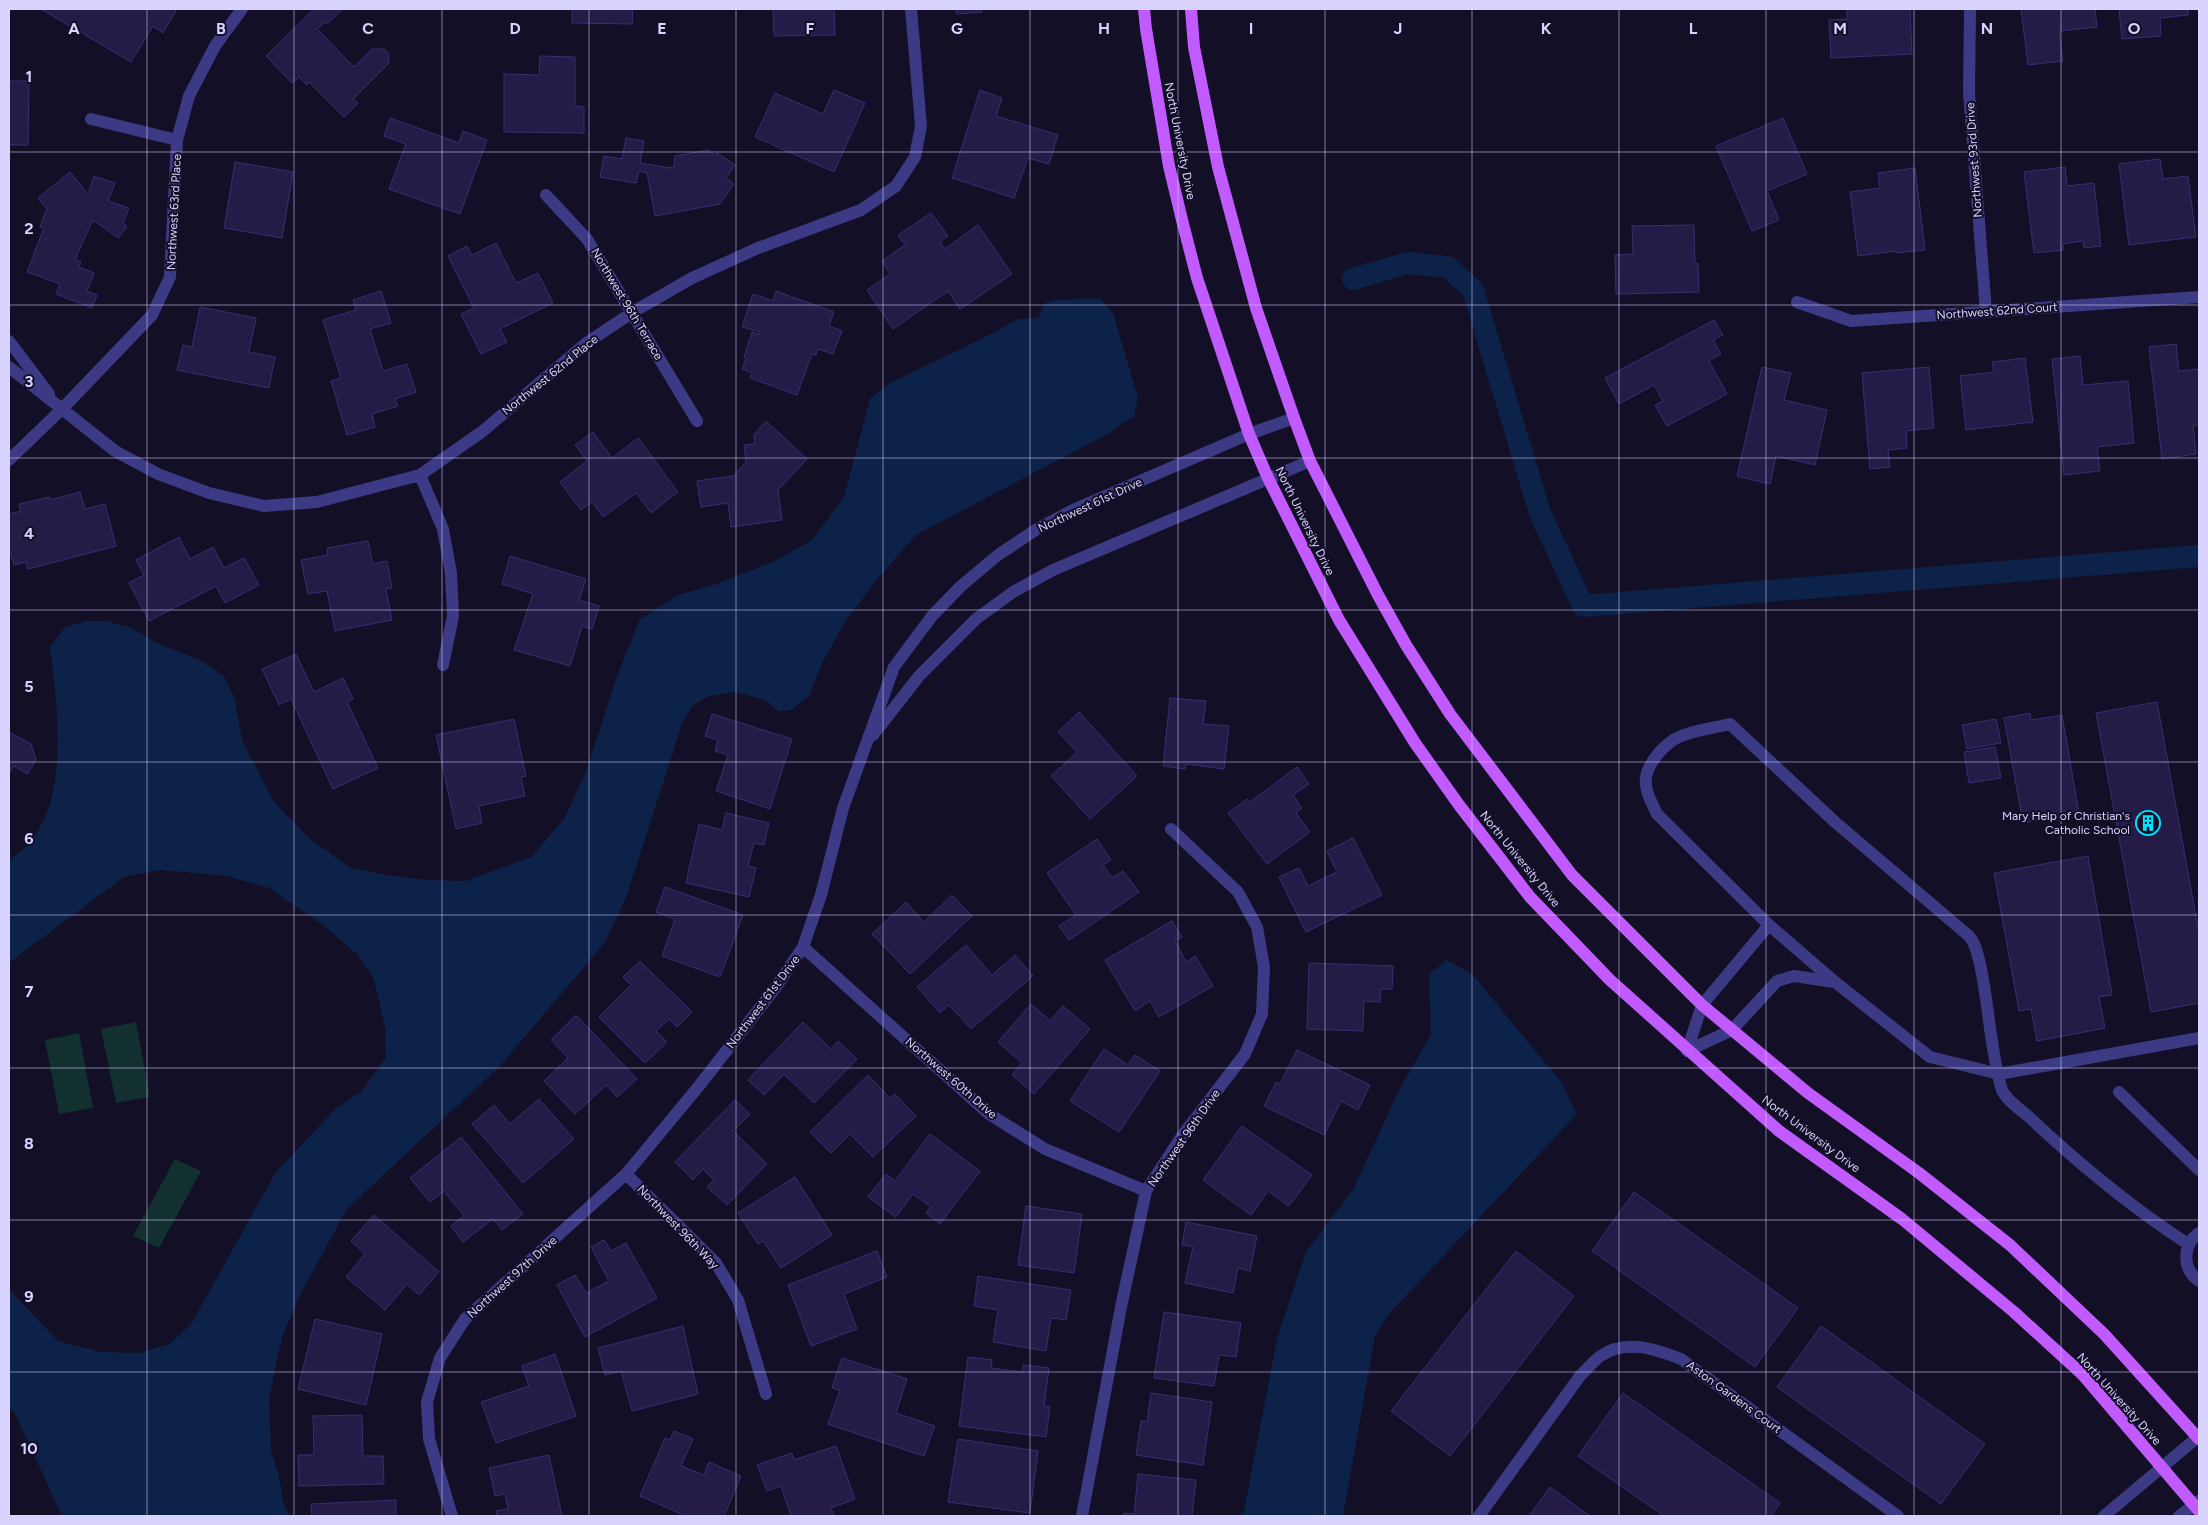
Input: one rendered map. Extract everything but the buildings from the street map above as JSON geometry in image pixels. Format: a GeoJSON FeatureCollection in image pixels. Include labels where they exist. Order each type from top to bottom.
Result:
{"type":"FeatureCollection","features":[{"type":"Feature","properties":{"kind":"main road","name":"North University Drive"},"geometry":{"type":"LineString","coordinates":[[1144,9],[1169,166],[1180,214],[1197,278],[1249,434],[1268,478],[1339,620],[1415,743],[1459,805],[1530,897],[1610,980],[1687,1051],[1779,1130],[1902,1219],[2014,1312],[2083,1375],[2198,1506]]}},
{"type":"Feature","properties":{"kind":"main road"},"geometry":{"type":"LineString","coordinates":[[1191,9],[1194,47],[1218,167],[1256,308],[1294,418],[1310,461],[1378,595],[1406,645],[1450,714],[1572,875],[1702,1005],[1808,1093],[1919,1173],[2010,1245],[2104,1334],[2199,1438]]}},
{"type":"Feature","properties":{"kind":"street","name":"Northwest 63rd Place"},"geometry":{"type":"LineString","coordinates":[[9,460],[62,409],[152,315],[170,277],[177,140],[193,88],[215,46],[242,9]]}},
{"type":"Feature","properties":{"kind":"street","name":"Northwest 62nd Place"},"geometry":{"type":"LineString","coordinates":[[9,367],[115,451],[158,474],[209,493],[264,506],[317,502],[420,475],[483,431],[585,344],[633,312],[692,278],[758,248],[861,210],[896,186],[915,156],[921,126],[911,9]]}},
{"type":"Feature","properties":{"kind":"street","name":"Northwest 93rd Drive"},"geometry":{"type":"LineString","coordinates":[[1970,9],[1969,93],[1986,312]]}},
{"type":"Feature","properties":{"kind":"street"},"geometry":{"type":"LineString","coordinates":[[91,119],[177,140]]}},
{"type":"Feature","properties":{"kind":"street","name":"Northwest 96th Terrace"},"geometry":{"type":"LineString","coordinates":[[546,196],[587,239],[698,421]]}},
{"type":"Feature","properties":{"kind":"street","name":"Northwest 62nd Court"},"geometry":{"type":"LineString","coordinates":[[1797,302],[1851,321],[2199,297]]}},
{"type":"Feature","properties":{"kind":"street","name":"Northwest 62nd Place"},"geometry":{"type":"LineString","coordinates":[[9,341],[62,409]]}},
{"type":"Feature","properties":{"kind":"street","name":"Northwest 61st Drive"},"geometry":{"type":"LineString","coordinates":[[626,1174],[700,1086],[776,988],[803,947],[821,895],[843,808],[894,667],[932,616],[961,586],[998,555],[1037,529],[1073,510],[1249,434],[1294,418]]}},
{"type":"Feature","properties":{"kind":"street","name":"Northwest 61st Drive"},"geometry":{"type":"LineString","coordinates":[[865,744],[919,676],[976,619],[1013,592],[1053,570],[1310,461]]}},
{"type":"Feature","properties":{"kind":"street"},"geometry":{"type":"LineString","coordinates":[[420,475],[443,530],[451,573],[453,616],[443,665]]}},
{"type":"Feature","properties":{"kind":"street"},"geometry":{"type":"LineString","coordinates":[[2188,1244],[2144,1215],[2072,1158],[2003,1093],[1999,1074],[1982,976],[1974,942],[1969,936],[1835,822],[1730,724],[1680,736],[1669,742],[1655,758],[1646,777],[1648,794],[1657,814],[1769,925],[1835,982],[1930,1057],[1999,1074],[2199,1038]]}},
{"type":"Feature","properties":{"kind":"street","name":"Northwest 96th Drive"},"geometry":{"type":"LineString","coordinates":[[1082,1516],[1121,1307],[1146,1191],[1182,1136],[1245,1054],[1262,1014],[1264,967],[1256,927],[1238,892],[1172,829]]}},
{"type":"Feature","properties":{"kind":"street"},"geometry":{"type":"LineString","coordinates":[[1687,1051],[1702,1005],[1769,925]]}},
{"type":"Feature","properties":{"kind":"street","name":"Northwest 60th Drive"},"geometry":{"type":"LineString","coordinates":[[803,947],[989,1114],[1045,1149],[1146,1191]]}},
{"type":"Feature","properties":{"kind":"street"},"geometry":{"type":"LineString","coordinates":[[1687,1051],[1732,1030],[1777,981],[1794,976],[1835,982]]}},
{"type":"Feature","properties":{"kind":"street"},"geometry":{"type":"LineString","coordinates":[[2119,1092],[2199,1170]]}},
{"type":"Feature","properties":{"kind":"street","name":"Northwest 96th Way"},"geometry":{"type":"LineString","coordinates":[[626,1174],[716,1263],[738,1300],[766,1394]]}},
{"type":"Feature","properties":{"kind":"street","name":"Northwest 97th Drive"},"geometry":{"type":"LineString","coordinates":[[452,1516],[429,1439],[428,1402],[440,1358],[465,1319],[626,1174]]}},
{"type":"Feature","properties":{"kind":"street"},"geometry":{"type":"LineString","coordinates":[[2199,1232],[2188,1244],[2186,1254],[2186,1264],[2190,1272],[2199,1281]]}},
{"type":"Feature","properties":{"kind":"street","name":"Aston Gardens Court"},"geometry":{"type":"LineString","coordinates":[[1478,1516],[1580,1376],[1600,1356],[1623,1347],[1649,1347],[1681,1358],[1898,1516]]}},
{"type":"Feature","properties":{"kind":"street"},"geometry":{"type":"LineString","coordinates":[[2104,1516],[2199,1438]]}},
{"type":"Feature","properties":{"kind":"street"},"geometry":{"type":"LineString","coordinates":[[2179,1516],[2198,1506]]}},
{"type":"Feature","properties":{"kind":"green space"},"geometry":{"type":"Polygon","coordinates":[[[136,1022],[150,1097],[116,1103],[101,1029],[136,1022]]]}},
{"type":"Feature","properties":{"kind":"green space"},"geometry":{"type":"Polygon","coordinates":[[[79,1033],[93,1108],[59,1114],[45,1040],[79,1033]]]}},
{"type":"Feature","properties":{"kind":"green space"},"geometry":{"type":"Polygon","coordinates":[[[175,1159],[201,1171],[159,1248],[133,1236],[175,1159]]]}},
{"type":"Feature","properties":{"kind":"water"},"geometry":{"type":"Polygon","coordinates":[[[1100,298],[1113,313],[1138,398],[1134,416],[1106,435],[916,535],[878,578],[845,622],[823,661],[809,696],[791,710],[778,711],[765,700],[736,692],[709,696],[692,706],[682,724],[626,898],[604,944],[498,1068],[347,1209],[300,1295],[282,1337],[269,1399],[271,1451],[279,1476],[283,1502],[290,1516],[62,1516],[16,1416],[9,1407],[9,1289],[58,1341],[101,1352],[139,1353],[170,1344],[191,1324],[276,1172],[336,1108],[362,1091],[386,1057],[385,1027],[374,979],[357,954],[324,926],[269,888],[226,876],[160,870],[124,877],[9,963],[9,861],[26,847],[34,837],[45,817],[52,794],[58,745],[50,647],[65,627],[87,621],[105,621],[130,627],[157,643],[200,660],[224,676],[235,700],[242,740],[274,802],[310,839],[351,868],[427,880],[466,881],[531,857],[564,819],[586,772],[617,676],[640,619],[678,595],[716,584],[775,561],[812,540],[844,497],[870,399],[890,383],[1018,319],[1038,318],[1045,303],[1056,300],[1100,298]]]}},
{"type":"Feature","properties":{"kind":"water"},"geometry":{"type":"Polygon","coordinates":[[[1447,960],[1472,974],[1562,1083],[1577,1114],[1388,1315],[1375,1336],[1343,1516],[1243,1516],[1277,1339],[1306,1252],[1354,1188],[1400,1088],[1431,1035],[1429,974],[1447,960]]]}},
{"type":"Feature","properties":{"kind":"waterway"},"geometry":{"type":"LineString","coordinates":[[1353,279],[1407,263],[1448,267],[1473,290],[1540,513],[1583,606],[2199,556]]}},
{"type":"Feature","properties":{"kind":"place","name":"Mary Help of Christian's Catholic School"},"geometry":{"type":"Point","coordinates":[2148,823]}}]}
